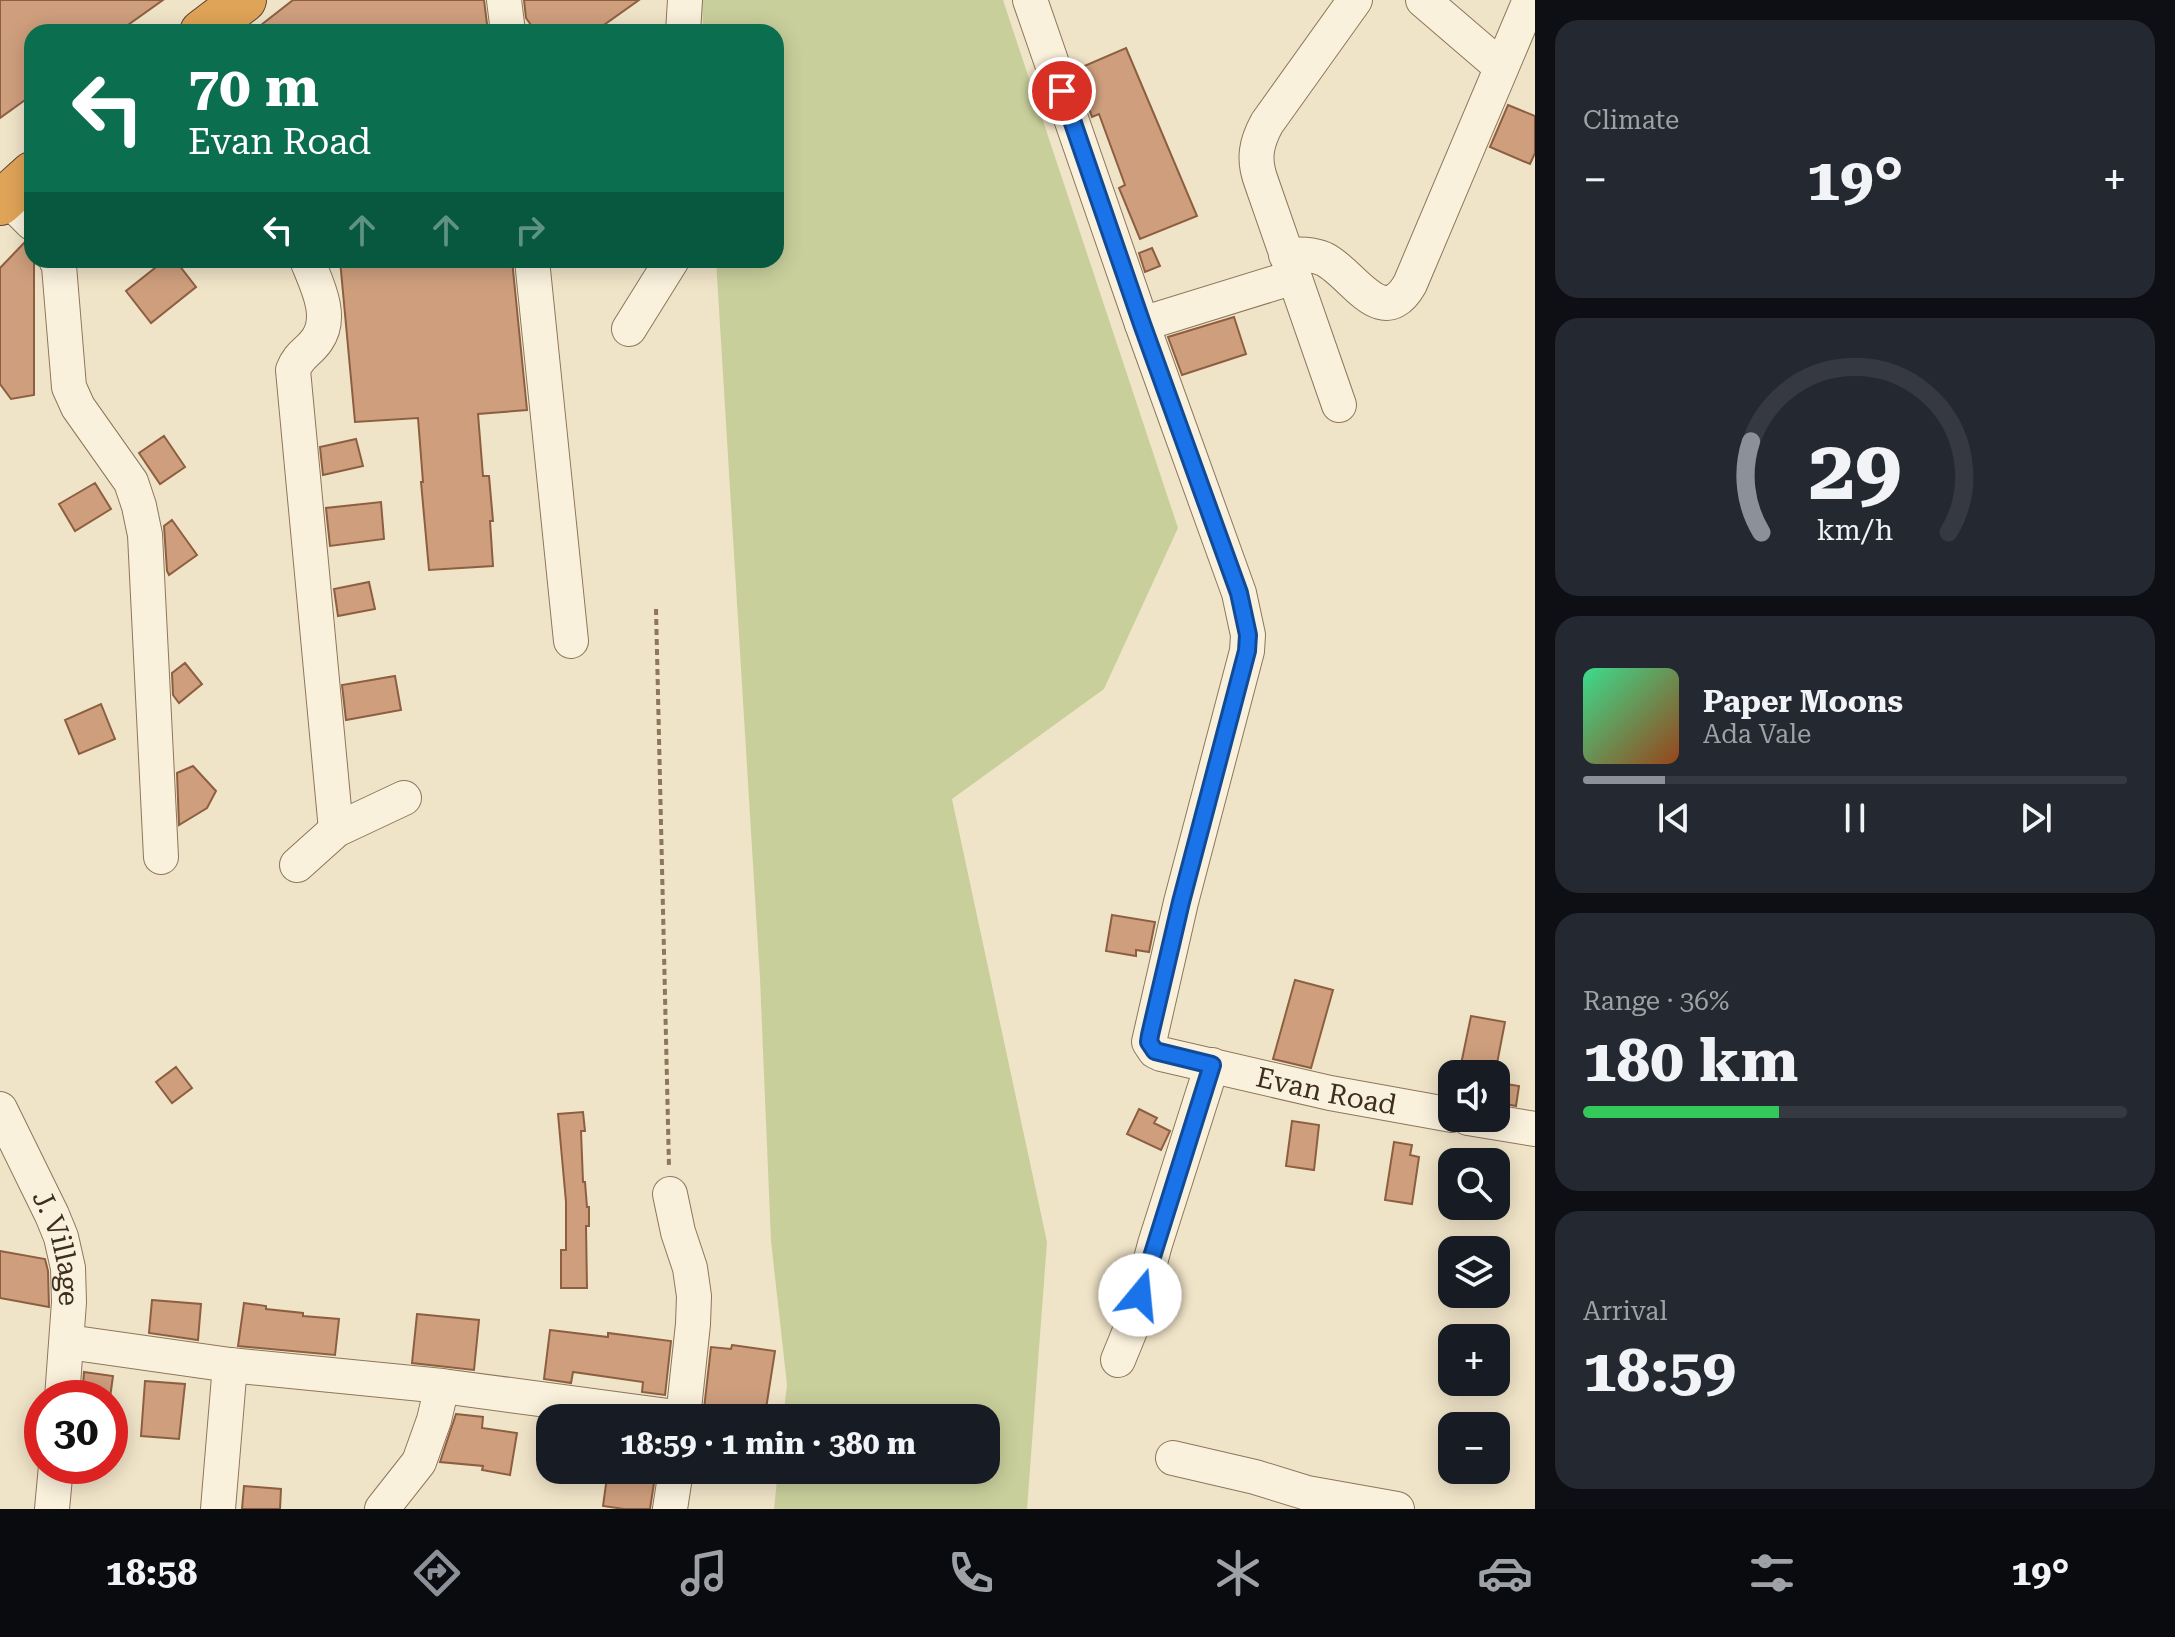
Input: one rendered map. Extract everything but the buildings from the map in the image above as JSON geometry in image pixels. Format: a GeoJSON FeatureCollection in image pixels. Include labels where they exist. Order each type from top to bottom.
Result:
{"type":"FeatureCollection","features":[{"type":"Feature","properties":{"kind":"highway"},"geometry":{"type":"LineString","coordinates":[[212,24],[244,0]]}},
{"type":"Feature","properties":{"kind":"street"},"geometry":{"type":"LineString","coordinates":[[504,0],[507,24]]}},
{"type":"Feature","properties":{"kind":"street"},"geometry":{"type":"LineString","coordinates":[[684,24],[685,0]]}},
{"type":"Feature","properties":{"kind":"street","name":"Evan Road"},"geometry":{"type":"LineString","coordinates":[[1030,0],[1239,593],[1248,635],[1247,651],[1181,902],[1149,1042],[1155,1051],[1212,1065],[1330,1093],[1438,1112]]}},
{"type":"Feature","properties":{"kind":"street"},"geometry":{"type":"LineString","coordinates":[[1339,405],[1256,167],[1256,151],[1267,123],[1355,0]]}},
{"type":"Feature","properties":{"kind":"street"},"geometry":{"type":"LineString","coordinates":[[1423,0],[1501,67]]}},
{"type":"Feature","properties":{"kind":"street"},"geometry":{"type":"LineString","coordinates":[[1142,324],[1313,255],[1327,260],[1369,297],[1392,303],[1402,297],[1530,0]]}},
{"type":"Feature","properties":{"kind":"street"},"geometry":{"type":"LineString","coordinates":[[59,268],[69,387],[78,407],[131,482],[145,535],[161,857]]}},
{"type":"Feature","properties":{"kind":"street"},"geometry":{"type":"LineString","coordinates":[[310,268],[322,299],[324,320],[318,340],[297,359],[293,370],[336,830]]}},
{"type":"Feature","properties":{"kind":"street"},"geometry":{"type":"LineString","coordinates":[[533,268],[571,641]]}},
{"type":"Feature","properties":{"kind":"street"},"geometry":{"type":"LineString","coordinates":[[629,329],[667,268]]}},
{"type":"Feature","properties":{"kind":"street"},"geometry":{"type":"LineString","coordinates":[[297,865],[336,830],[404,798]]}},
{"type":"Feature","properties":{"kind":"street"},"geometry":{"type":"LineString","coordinates":[[1118,1360],[1136,1316],[1155,1244],[1212,1065]]}},
{"type":"Feature","properties":{"kind":"street","name":"J. Village"},"geometry":{"type":"LineString","coordinates":[[0,1109],[61,1237],[68,1268],[68,1342],[64,1380]]}},
{"type":"Feature","properties":{"kind":"street"},"geometry":{"type":"LineString","coordinates":[[1510,1125],[1535,1129]]}},
{"type":"Feature","properties":{"kind":"street"},"geometry":{"type":"LineString","coordinates":[[670,1194],[690,1268],[694,1296],[684,1404]]}},
{"type":"Feature","properties":{"kind":"street"},"geometry":{"type":"LineString","coordinates":[[68,1342],[230,1365],[442,1386],[578,1404]]}},
{"type":"Feature","properties":{"kind":"street"},"geometry":{"type":"LineString","coordinates":[[218,1509],[230,1365]]}},
{"type":"Feature","properties":{"kind":"street"},"geometry":{"type":"LineString","coordinates":[[382,1509],[419,1462],[442,1386]]}},
{"type":"Feature","properties":{"kind":"street"},"geometry":{"type":"LineString","coordinates":[[1173,1458],[1307,1493],[1397,1509]]}},
{"type":"Feature","properties":{"kind":"street"},"geometry":{"type":"LineString","coordinates":[[52,1509],[54,1484]]}},
{"type":"Feature","properties":{"kind":"street"},"geometry":{"type":"LineString","coordinates":[[670,1509],[674,1484]]}},
{"type":"Feature","properties":{"kind":"path"},"geometry":{"type":"LineString","coordinates":[[656,609],[670,1194]]}},
{"type":"Feature","properties":{"kind":"green space"},"geometry":{"type":"Polygon","coordinates":[[[702,0],[1003,0],[1178,528],[1104,689],[952,799],[1047,1242],[1027,1509],[774,1509],[777,1484],[1000,1484],[1000,1404],[785,1404],[787,1385],[771,1241],[760,979],[716,268],[784,268],[784,24],[703,24],[702,0]]]}},
{"type":"Feature","properties":{"kind":"route"},"geometry":{"type":"LineString","coordinates":[[1062,91],[1239,593],[1248,635],[1247,651],[1181,902],[1149,1042],[1161,1054],[1212,1065],[1140,1295]]}}]}
